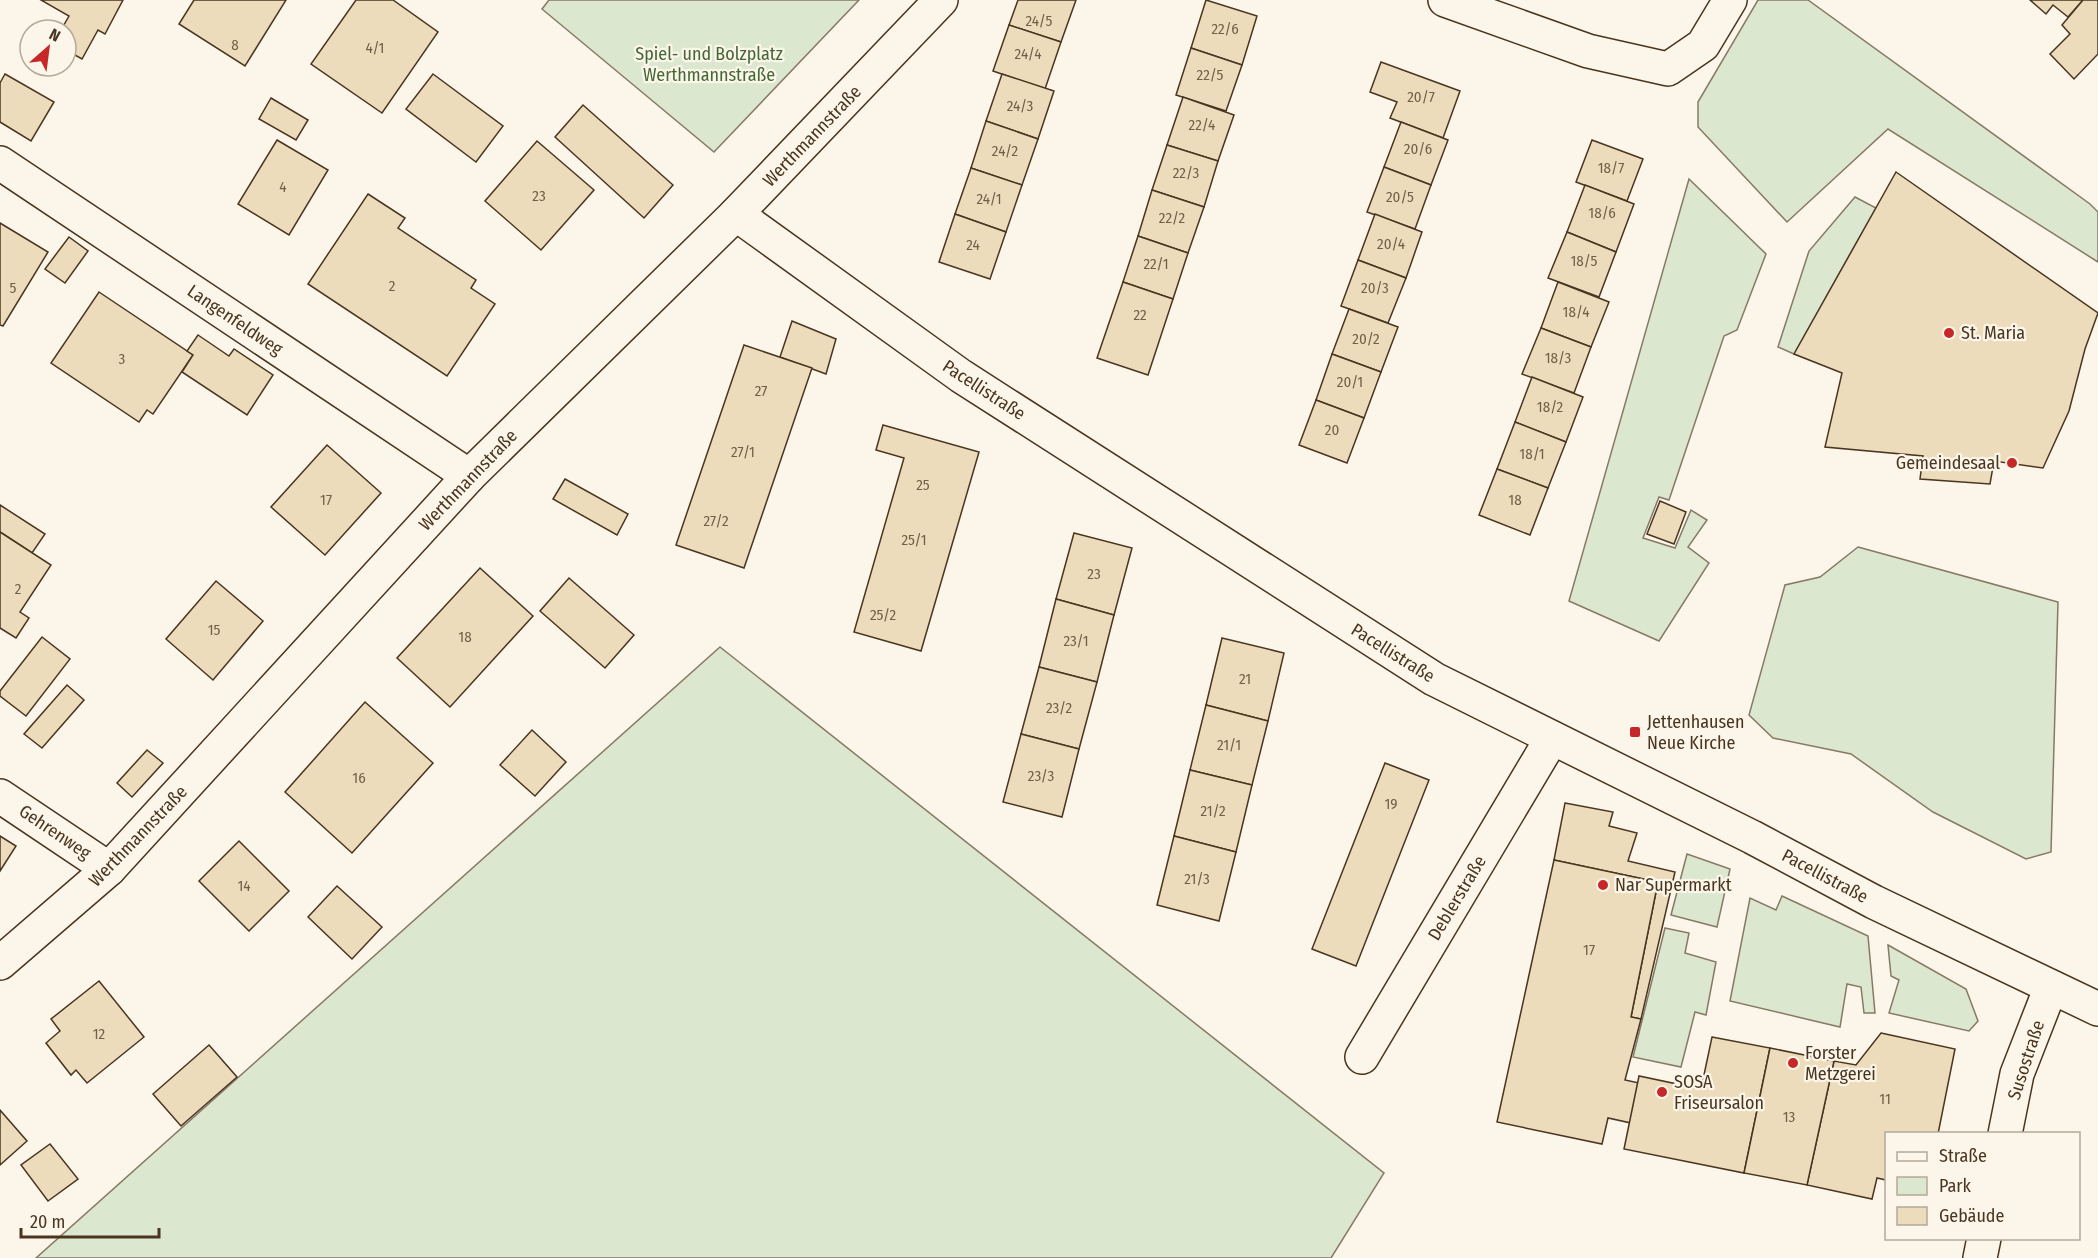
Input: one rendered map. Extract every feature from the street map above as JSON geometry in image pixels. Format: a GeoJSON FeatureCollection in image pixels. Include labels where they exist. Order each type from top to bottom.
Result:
{"type":"FeatureCollection","features":[{"type":"Feature","properties":{"kind":"street","name":"Werthmannstraße"},"geometry":{"type":"LineString","coordinates":[[0,963],[110,869],[470,476],[736,214],[941,0]]}},
{"type":"Feature","properties":{"kind":"street"},"geometry":{"type":"LineString","coordinates":[[1445,0],[1588,51],[1668,69],[1703,45],[1730,0]]}},
{"type":"Feature","properties":{"kind":"street","name":"Langenfeldweg"},"geometry":{"type":"LineString","coordinates":[[0,163],[470,476]]}},
{"type":"Feature","properties":{"kind":"street","name":"Pacellistraße"},"geometry":{"type":"LineString","coordinates":[[736,214],[961,376],[1434,680],[1874,902],[2098,1009]]}},
{"type":"Feature","properties":{"kind":"street","name":"Deblerstraße"},"geometry":{"type":"LineString","coordinates":[[1362,1057],[1552,738]]}},
{"type":"Feature","properties":{"kind":"street","name":"Gehrenweg"},"geometry":{"type":"LineString","coordinates":[[0,796],[110,869]]}},
{"type":"Feature","properties":{"kind":"street","name":"Susostraße"},"geometry":{"type":"LineString","coordinates":[[2005,1132],[2017,1074],[2050,987]]}},
{"type":"Feature","properties":{"kind":"street"},"geometry":{"type":"LineString","coordinates":[[1980,1258],[1984,1240]]}},
{"type":"Feature","properties":{"kind":"green space","name":"Spiel- und Bolzplatz Werthmannstraße"},"geometry":{"type":"Polygon","coordinates":[[[549,0],[859,0],[714,152],[542,9],[549,0]]]}},
{"type":"Feature","properties":{"kind":"green space"},"geometry":{"type":"Polygon","coordinates":[[[1758,0],[1808,0],[2090,204],[2098,212],[2098,262],[1888,129],[1787,222],[1698,127],[1698,102],[1758,0]]]}},
{"type":"Feature","properties":{"kind":"green space"},"geometry":{"type":"Polygon","coordinates":[[[1689,179],[1766,254],[1737,330],[1724,336],[1669,500],[1659,497],[1643,538],[1675,548],[1691,510],[1707,520],[1688,547],[1709,563],[1659,641],[1569,601],[1689,179]]]}},
{"type":"Feature","properties":{"kind":"green space"},"geometry":{"type":"Polygon","coordinates":[[[1855,197],[1876,208],[1794,354],[1778,347],[1809,251],[1855,197]]]}},
{"type":"Feature","properties":{"kind":"green space"},"geometry":{"type":"Polygon","coordinates":[[[1858,547],[2058,602],[2051,852],[2026,859],[1933,812],[1851,754],[1773,738],[1749,715],[1785,585],[1820,577],[1858,547]]]}},
{"type":"Feature","properties":{"kind":"green space"},"geometry":{"type":"Polygon","coordinates":[[[720,647],[1384,1173],[1331,1258],[36,1258],[720,647]]]}},
{"type":"Feature","properties":{"kind":"green space"},"geometry":{"type":"Polygon","coordinates":[[[1687,854],[1730,869],[1717,927],[1671,915],[1687,854]]]}},
{"type":"Feature","properties":{"kind":"green space"},"geometry":{"type":"Polygon","coordinates":[[[1782,896],[1868,936],[1875,1013],[1864,1013],[1861,987],[1847,984],[1840,1027],[1730,1001],[1750,898],[1776,910],[1782,896]]]}},
{"type":"Feature","properties":{"kind":"green space"},"geometry":{"type":"Polygon","coordinates":[[[1665,928],[1689,933],[1685,953],[1716,962],[1706,1015],[1695,1012],[1681,1067],[1633,1057],[1665,928]]]}},
{"type":"Feature","properties":{"kind":"green space"},"geometry":{"type":"Polygon","coordinates":[[[1888,945],[1966,989],[1978,1021],[1969,1031],[1889,1013],[1899,980],[1891,976],[1888,945]]]}},
{"type":"Feature","properties":{"kind":"building"},"geometry":{"type":"Polygon","coordinates":[[[41,0],[123,0],[105,34],[98,30],[82,59],[78,57],[78,18],[68,18],[69,16],[41,0]]]}},
{"type":"Feature","properties":{"kind":"building"},"geometry":{"type":"Polygon","coordinates":[[[194,0],[286,0],[245,66],[179,24],[194,0]]]}},
{"type":"Feature","properties":{"kind":"building"},"geometry":{"type":"Polygon","coordinates":[[[356,0],[393,0],[438,32],[382,113],[311,64],[356,0]]]}},
{"type":"Feature","properties":{"kind":"building"},"geometry":{"type":"Polygon","coordinates":[[[1018,0],[1076,0],[1061,42],[1009,25],[1018,0]]]}},
{"type":"Feature","properties":{"kind":"building"},"geometry":{"type":"Polygon","coordinates":[[[1206,0],[1257,16],[1242,65],[1191,48],[1206,0]]]}},
{"type":"Feature","properties":{"kind":"building"},"geometry":{"type":"Polygon","coordinates":[[[2030,0],[2083,0],[2068,17],[2053,5],[2046,14],[2030,0]]]}},
{"type":"Feature","properties":{"kind":"building"},"geometry":{"type":"Polygon","coordinates":[[[2083,0],[2098,0],[2098,54],[2074,79],[2050,54],[2070,34],[2062,25],[2083,0]]]}},
{"type":"Feature","properties":{"kind":"building"},"geometry":{"type":"Polygon","coordinates":[[[1009,25],[1061,42],[1045,89],[993,71],[1009,25]]]}},
{"type":"Feature","properties":{"kind":"building"},"geometry":{"type":"Polygon","coordinates":[[[1191,48],[1242,65],[1226,111],[1176,95],[1191,48]]]}},
{"type":"Feature","properties":{"kind":"building"},"geometry":{"type":"Polygon","coordinates":[[[1381,62],[1460,91],[1443,138],[1390,118],[1397,102],[1370,92],[1381,62]]]}},
{"type":"Feature","properties":{"kind":"building"},"geometry":{"type":"Polygon","coordinates":[[[5,74],[54,102],[31,141],[0,122],[0,83],[5,74]]]}},
{"type":"Feature","properties":{"kind":"building"},"geometry":{"type":"Polygon","coordinates":[[[433,74],[503,126],[476,162],[406,109],[433,74]]]}},
{"type":"Feature","properties":{"kind":"building"},"geometry":{"type":"Polygon","coordinates":[[[1002,74],[1054,91],[1038,139],[986,121],[1002,74]]]}},
{"type":"Feature","properties":{"kind":"building"},"geometry":{"type":"Polygon","coordinates":[[[1183,97],[1234,115],[1218,161],[1167,145],[1183,97]]]}},
{"type":"Feature","properties":{"kind":"building"},"geometry":{"type":"Polygon","coordinates":[[[271,98],[308,120],[296,140],[259,119],[271,98]]]}},
{"type":"Feature","properties":{"kind":"building"},"geometry":{"type":"Polygon","coordinates":[[[583,105],[673,185],[644,218],[555,137],[583,105]]]}},
{"type":"Feature","properties":{"kind":"building"},"geometry":{"type":"Polygon","coordinates":[[[986,121],[1038,139],[1022,185],[971,168],[986,121]]]}},
{"type":"Feature","properties":{"kind":"building"},"geometry":{"type":"Polygon","coordinates":[[[1401,122],[1448,140],[1431,185],[1384,167],[1401,122]]]}},
{"type":"Feature","properties":{"kind":"building"},"geometry":{"type":"Polygon","coordinates":[[[277,140],[328,170],[289,235],[238,204],[277,140]]]}},
{"type":"Feature","properties":{"kind":"building"},"geometry":{"type":"Polygon","coordinates":[[[1592,140],[1643,159],[1627,201],[1576,182],[1592,140]]]}},
{"type":"Feature","properties":{"kind":"building"},"geometry":{"type":"Polygon","coordinates":[[[537,141],[594,190],[541,250],[485,201],[537,141]]]}},
{"type":"Feature","properties":{"kind":"building"},"geometry":{"type":"Polygon","coordinates":[[[1167,145],[1218,161],[1204,207],[1152,190],[1167,145]]]}},
{"type":"Feature","properties":{"kind":"building"},"geometry":{"type":"Polygon","coordinates":[[[1384,167],[1431,185],[1415,229],[1367,212],[1384,167]]]}},
{"type":"Feature","properties":{"kind":"building"},"geometry":{"type":"Polygon","coordinates":[[[971,168],[1022,185],[1006,232],[955,214],[971,168]]]}},
{"type":"Feature","properties":{"kind":"building","name":"St. Maria"},"geometry":{"type":"Polygon","coordinates":[[[1896,172],[2098,313],[2085,349],[2069,411],[2043,468],[1994,461],[1990,484],[1920,479],[1923,456],[1825,447],[1842,373],[1794,354],[1896,172]]]}},
{"type":"Feature","properties":{"kind":"building"},"geometry":{"type":"Polygon","coordinates":[[[1585,185],[1634,204],[1616,252],[1567,232],[1585,185]]]}},
{"type":"Feature","properties":{"kind":"building"},"geometry":{"type":"Polygon","coordinates":[[[1152,190],[1204,207],[1188,253],[1138,236],[1152,190]]]}},
{"type":"Feature","properties":{"kind":"building"},"geometry":{"type":"Polygon","coordinates":[[[368,194],[405,218],[398,228],[476,280],[471,288],[495,304],[447,376],[308,284],[368,194]]]}},
{"type":"Feature","properties":{"kind":"building"},"geometry":{"type":"Polygon","coordinates":[[[955,214],[1006,232],[990,279],[939,262],[955,214]]]}},
{"type":"Feature","properties":{"kind":"building"},"geometry":{"type":"Polygon","coordinates":[[[1375,214],[1422,232],[1406,278],[1358,260],[1375,214]]]}},
{"type":"Feature","properties":{"kind":"building"},"geometry":{"type":"Polygon","coordinates":[[[0,223],[48,252],[3,326],[0,325],[0,223]]]}},
{"type":"Feature","properties":{"kind":"building"},"geometry":{"type":"Polygon","coordinates":[[[1567,232],[1616,252],[1599,297],[1548,278],[1567,232]]]}},
{"type":"Feature","properties":{"kind":"building"},"geometry":{"type":"Polygon","coordinates":[[[1138,236],[1188,253],[1173,299],[1123,282],[1138,236]]]}},
{"type":"Feature","properties":{"kind":"building"},"geometry":{"type":"Polygon","coordinates":[[[69,237],[88,251],[65,283],[45,269],[69,237]]]}},
{"type":"Feature","properties":{"kind":"building"},"geometry":{"type":"Polygon","coordinates":[[[1358,260],[1406,278],[1388,323],[1341,306],[1358,260]]]}},
{"type":"Feature","properties":{"kind":"building"},"geometry":{"type":"Polygon","coordinates":[[[1123,282],[1173,299],[1148,375],[1097,358],[1123,282]]]}},
{"type":"Feature","properties":{"kind":"building"},"geometry":{"type":"Polygon","coordinates":[[[1558,282],[1609,302],[1591,347],[1541,328],[1558,282]]]}},
{"type":"Feature","properties":{"kind":"building"},"geometry":{"type":"Polygon","coordinates":[[[99,292],[193,355],[153,414],[147,410],[139,422],[51,363],[99,292]]]}},
{"type":"Feature","properties":{"kind":"building"},"geometry":{"type":"Polygon","coordinates":[[[1349,309],[1398,327],[1381,372],[1332,354],[1349,309]]]}},
{"type":"Feature","properties":{"kind":"building"},"geometry":{"type":"Polygon","coordinates":[[[792,321],[836,339],[826,374],[780,357],[792,321]]]}},
{"type":"Feature","properties":{"kind":"building"},"geometry":{"type":"Polygon","coordinates":[[[1541,328],[1591,347],[1574,393],[1522,374],[1541,328]]]}},
{"type":"Feature","properties":{"kind":"building"},"geometry":{"type":"Polygon","coordinates":[[[198,335],[229,356],[234,349],[273,375],[247,415],[182,372],[193,355],[187,351],[198,335]]]}},
{"type":"Feature","properties":{"kind":"building"},"geometry":{"type":"Polygon","coordinates":[[[744,345],[812,368],[744,568],[676,545],[744,345]]]}},
{"type":"Feature","properties":{"kind":"building"},"geometry":{"type":"Polygon","coordinates":[[[1332,354],[1381,372],[1364,418],[1316,400],[1332,354]]]}},
{"type":"Feature","properties":{"kind":"building"},"geometry":{"type":"Polygon","coordinates":[[[1532,377],[1583,397],[1566,442],[1515,422],[1532,377]]]}},
{"type":"Feature","properties":{"kind":"building"},"geometry":{"type":"Polygon","coordinates":[[[1316,400],[1364,418],[1347,463],[1299,445],[1316,400]]]}},
{"type":"Feature","properties":{"kind":"building"},"geometry":{"type":"Polygon","coordinates":[[[1515,422],[1566,442],[1548,488],[1497,469],[1515,422]]]}},
{"type":"Feature","properties":{"kind":"building"},"geometry":{"type":"Polygon","coordinates":[[[883,425],[979,452],[921,651],[854,632],[904,458],[876,450],[883,425]]]}},
{"type":"Feature","properties":{"kind":"building"},"geometry":{"type":"Polygon","coordinates":[[[327,445],[381,493],[325,555],[271,507],[327,445]]]}},
{"type":"Feature","properties":{"kind":"building"},"geometry":{"type":"Polygon","coordinates":[[[1497,469],[1548,488],[1530,535],[1479,515],[1497,469]]]}},
{"type":"Feature","properties":{"kind":"building"},"geometry":{"type":"Polygon","coordinates":[[[565,479],[628,514],[617,535],[553,499],[565,479]]]}},
{"type":"Feature","properties":{"kind":"building"},"geometry":{"type":"Polygon","coordinates":[[[1660,501],[1686,512],[1674,544],[1647,534],[1660,501]]]}},
{"type":"Feature","properties":{"kind":"building"},"geometry":{"type":"Polygon","coordinates":[[[0,505],[45,534],[32,553],[0,532],[0,505]]]}},
{"type":"Feature","properties":{"kind":"building"},"geometry":{"type":"Polygon","coordinates":[[[0,532],[51,565],[20,612],[29,618],[16,638],[0,628],[0,532]]]}},
{"type":"Feature","properties":{"kind":"building"},"geometry":{"type":"Polygon","coordinates":[[[1074,533],[1132,548],[1114,615],[1056,599],[1074,533]]]}},
{"type":"Feature","properties":{"kind":"building"},"geometry":{"type":"Polygon","coordinates":[[[480,568],[533,616],[450,707],[397,658],[480,568]]]}},
{"type":"Feature","properties":{"kind":"building"},"geometry":{"type":"Polygon","coordinates":[[[569,578],[634,635],[605,668],[540,611],[569,578]]]}},
{"type":"Feature","properties":{"kind":"building"},"geometry":{"type":"Polygon","coordinates":[[[216,581],[263,621],[213,680],[166,639],[216,581]]]}},
{"type":"Feature","properties":{"kind":"building"},"geometry":{"type":"Polygon","coordinates":[[[1056,599],[1114,615],[1097,682],[1039,667],[1056,599]]]}},
{"type":"Feature","properties":{"kind":"building"},"geometry":{"type":"Polygon","coordinates":[[[42,637],[70,659],[26,716],[0,696],[0,691],[42,637]]]}},
{"type":"Feature","properties":{"kind":"building"},"geometry":{"type":"Polygon","coordinates":[[[1222,638],[1284,653],[1268,721],[1206,705],[1222,638]]]}},
{"type":"Feature","properties":{"kind":"building"},"geometry":{"type":"Polygon","coordinates":[[[1039,667],[1097,682],[1079,749],[1021,734],[1039,667]]]}},
{"type":"Feature","properties":{"kind":"building"},"geometry":{"type":"Polygon","coordinates":[[[67,685],[84,700],[42,748],[24,734],[67,685]]]}},
{"type":"Feature","properties":{"kind":"building"},"geometry":{"type":"Polygon","coordinates":[[[365,702],[433,763],[352,853],[285,792],[365,702]]]}},
{"type":"Feature","properties":{"kind":"building"},"geometry":{"type":"Polygon","coordinates":[[[1206,705],[1268,721],[1252,785],[1190,770],[1206,705]]]}},
{"type":"Feature","properties":{"kind":"building"},"geometry":{"type":"Polygon","coordinates":[[[532,730],[566,762],[535,796],[500,765],[532,730]]]}},
{"type":"Feature","properties":{"kind":"building"},"geometry":{"type":"Polygon","coordinates":[[[1021,734],[1079,749],[1062,817],[1003,802],[1021,734]]]}},
{"type":"Feature","properties":{"kind":"building"},"geometry":{"type":"Polygon","coordinates":[[[147,750],[163,763],[132,797],[117,783],[147,750]]]}},
{"type":"Feature","properties":{"kind":"building"},"geometry":{"type":"Polygon","coordinates":[[[1385,763],[1429,780],[1356,966],[1312,949],[1385,763]]]}},
{"type":"Feature","properties":{"kind":"building"},"geometry":{"type":"Polygon","coordinates":[[[1190,770],[1252,785],[1236,852],[1174,836],[1190,770]]]}},
{"type":"Feature","properties":{"kind":"building"},"geometry":{"type":"Polygon","coordinates":[[[1565,803],[1613,812],[1609,826],[1637,833],[1628,861],[1675,872],[1641,1019],[1631,1017],[1658,882],[1554,860],[1565,803]]]}},
{"type":"Feature","properties":{"kind":"building"},"geometry":{"type":"Polygon","coordinates":[[[0,836],[16,846],[0,871],[0,836]]]}},
{"type":"Feature","properties":{"kind":"building"},"geometry":{"type":"Polygon","coordinates":[[[1174,836],[1236,852],[1219,921],[1157,905],[1174,836]]]}},
{"type":"Feature","properties":{"kind":"building"},"geometry":{"type":"Polygon","coordinates":[[[239,841],[289,891],[249,931],[199,881],[239,841]]]}},
{"type":"Feature","properties":{"kind":"building"},"geometry":{"type":"Polygon","coordinates":[[[1554,860],[1658,882],[1631,1017],[1641,1019],[1625,1080],[1639,1083],[1631,1123],[1608,1118],[1602,1144],[1497,1122],[1554,860]]]}},
{"type":"Feature","properties":{"kind":"building"},"geometry":{"type":"Polygon","coordinates":[[[337,886],[382,927],[352,959],[308,917],[337,886]]]}},
{"type":"Feature","properties":{"kind":"building"},"geometry":{"type":"Polygon","coordinates":[[[99,981],[144,1037],[87,1083],[76,1070],[71,1075],[46,1043],[60,1031],[51,1019],[99,981]]]}},
{"type":"Feature","properties":{"kind":"building"},"geometry":{"type":"Polygon","coordinates":[[[1881,1033],[1955,1049],[1938,1132],[1885,1132],[1885,1180],[1877,1178],[1872,1199],[1807,1185],[1834,1061],[1856,1065],[1881,1033]]]}},
{"type":"Feature","properties":{"kind":"building"},"geometry":{"type":"Polygon","coordinates":[[[1712,1037],[1770,1048],[1744,1173],[1624,1149],[1639,1076],[1701,1089],[1712,1037]]]}},
{"type":"Feature","properties":{"kind":"building"},"geometry":{"type":"Polygon","coordinates":[[[209,1045],[237,1077],[181,1126],[153,1094],[209,1045]]]}},
{"type":"Feature","properties":{"kind":"building"},"geometry":{"type":"Polygon","coordinates":[[[1770,1048],[1834,1061],[1807,1185],[1744,1173],[1770,1048]]]}},
{"type":"Feature","properties":{"kind":"building"},"geometry":{"type":"Polygon","coordinates":[[[0,1110],[27,1141],[0,1165],[0,1110]]]}},
{"type":"Feature","properties":{"kind":"building"},"geometry":{"type":"Polygon","coordinates":[[[50,1144],[78,1179],[48,1201],[21,1165],[50,1144]]]}},
{"type":"Feature","properties":{"kind":"place","name":"St. Maria"},"geometry":{"type":"Point","coordinates":[1949,333]}},
{"type":"Feature","properties":{"kind":"place","name":"Gemeindesaal"},"geometry":{"type":"Point","coordinates":[2012,463]}},
{"type":"Feature","properties":{"kind":"place","name":"Jettenhausen Neue Kirche"},"geometry":{"type":"Point","coordinates":[1635,732]}},
{"type":"Feature","properties":{"kind":"place","name":"Nar Supermarkt"},"geometry":{"type":"Point","coordinates":[1603,885]}},
{"type":"Feature","properties":{"kind":"place","name":"Forster Metzgerei"},"geometry":{"type":"Point","coordinates":[1793,1063]}},
{"type":"Feature","properties":{"kind":"place","name":"SOSA Friseursalon"},"geometry":{"type":"Point","coordinates":[1662,1092]}}]}
